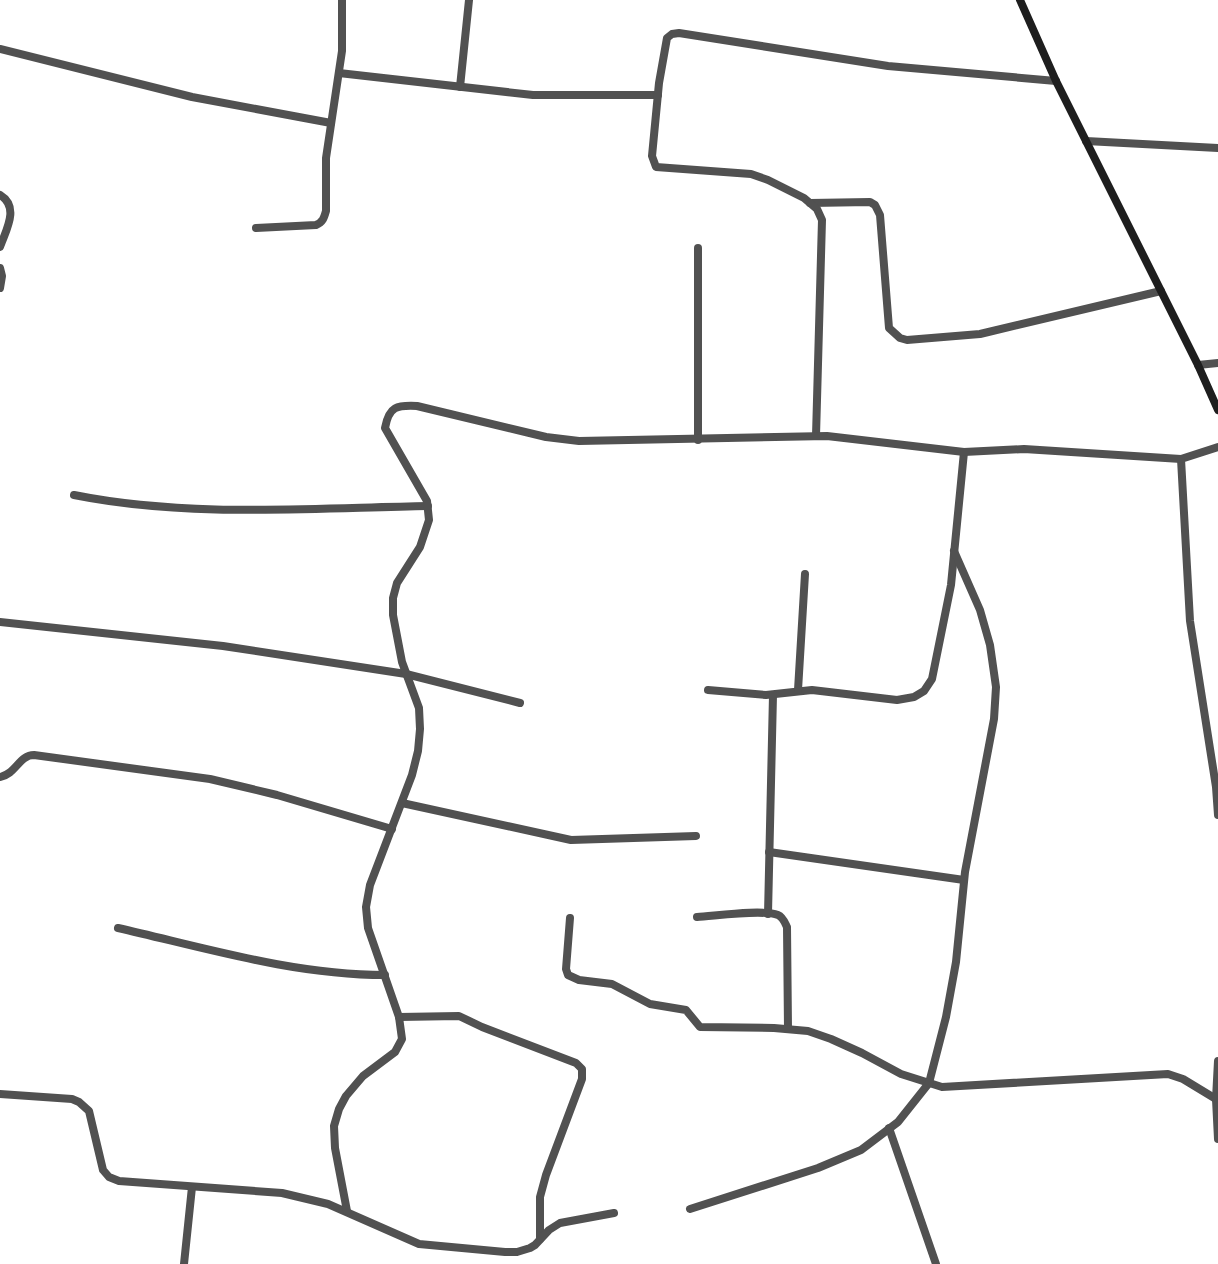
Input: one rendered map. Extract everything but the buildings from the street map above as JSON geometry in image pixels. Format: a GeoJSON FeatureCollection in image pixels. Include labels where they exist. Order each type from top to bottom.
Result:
{"type":"FeatureCollection","features":[{"type":"Feature","properties":{"kind":"street"},"geometry":{"type":"LineString","coordinates":[[256,228],[316,225],[321,223],[326,211],[326,158],[340,74],[342,51],[342,0]]}},
{"type":"Feature","properties":{"kind":"street"},"geometry":{"type":"LineString","coordinates":[[460,87],[469,0]]}},
{"type":"Feature","properties":{"kind":"street"},"geometry":{"type":"LineString","coordinates":[[1020,0],[1056,81],[1162,291],[1218,410]]}},
{"type":"Feature","properties":{"kind":"street"},"geometry":{"type":"LineString","coordinates":[[816,436],[822,220],[817,209],[804,198],[768,180],[751,174],[656,167],[652,156],[658,95],[667,38],[672,34],[679,33],[888,66],[1056,81]]}},
{"type":"Feature","properties":{"kind":"street"},"geometry":{"type":"LineString","coordinates":[[0,49],[192,97],[331,123]]}},
{"type":"Feature","properties":{"kind":"street"},"geometry":{"type":"LineString","coordinates":[[340,74],[533,95],[658,95]]}},
{"type":"Feature","properties":{"kind":"street"},"geometry":{"type":"LineString","coordinates":[[1086,141],[1218,148]]}},
{"type":"Feature","properties":{"kind":"street"},"geometry":{"type":"LineString","coordinates":[[0,195],[7,200],[12,212],[0,247]]}},
{"type":"Feature","properties":{"kind":"street"},"geometry":{"type":"LineString","coordinates":[[810,203],[870,202],[875,205],[880,215],[889,328],[900,338],[907,340],[980,334],[1162,291]]}},
{"type":"Feature","properties":{"kind":"street"},"geometry":{"type":"LineString","coordinates":[[698,248],[698,440]]}},
{"type":"Feature","properties":{"kind":"street"},"geometry":{"type":"LineString","coordinates":[[0,268],[2,276],[0,288]]}},
{"type":"Feature","properties":{"kind":"street"},"geometry":{"type":"LineString","coordinates":[[1198,365],[1218,363]]}},
{"type":"Feature","properties":{"kind":"street"},"geometry":{"type":"LineString","coordinates":[[347,1211],[335,1148],[334,1126],[339,1109],[346,1096],[363,1076],[395,1052],[402,1039],[399,1017],[368,928],[366,907],[370,885],[412,775],[418,751],[420,729],[418,708],[402,662],[393,615],[393,598],[397,583],[420,547],[429,520],[428,506],[427,501],[385,428],[391,411],[398,407],[417,406],[546,437],[579,441],[698,440],[827,436],[964,452],[1024,449],[1181,459],[1218,447]]}},
{"type":"Feature","properties":{"kind":"street"},"geometry":{"type":"LineString","coordinates":[[708,690],[773,695],[798,690],[831,691],[897,700],[914,696],[924,691],[932,679],[951,585],[964,452]]}},
{"type":"Feature","properties":{"kind":"street"},"geometry":{"type":"LineString","coordinates":[[1181,459],[1190,621],[1216,787],[1218,815]]}},
{"type":"Feature","properties":{"kind":"street"},"geometry":{"type":"LineString","coordinates":[[74,495],[142,506],[197,508],[428,506]]}},
{"type":"Feature","properties":{"kind":"street"},"geometry":{"type":"LineString","coordinates":[[690,1209],[818,1168],[861,1150],[898,1122],[929,1083],[946,1017],[956,962],[964,880],[994,719],[996,688],[990,645],[980,610],[954,551]]}},
{"type":"Feature","properties":{"kind":"street"},"geometry":{"type":"LineString","coordinates":[[798,690],[805,574]]}},
{"type":"Feature","properties":{"kind":"street"},"geometry":{"type":"LineString","coordinates":[[0,622],[223,646],[406,674],[520,704]]}},
{"type":"Feature","properties":{"kind":"street"},"geometry":{"type":"LineString","coordinates":[[768,914],[773,695]]}},
{"type":"Feature","properties":{"kind":"street"},"geometry":{"type":"LineString","coordinates":[[0,777],[8,775],[24,757],[34,755],[210,779],[277,795],[392,829]]}},
{"type":"Feature","properties":{"kind":"street"},"geometry":{"type":"LineString","coordinates":[[402,803],[571,840],[696,836]]}},
{"type":"Feature","properties":{"kind":"street"},"geometry":{"type":"LineString","coordinates":[[769,852],[964,880]]}},
{"type":"Feature","properties":{"kind":"street"},"geometry":{"type":"LineString","coordinates":[[697,917],[768,914],[778,915],[784,920],[787,927],[788,1029]]}},
{"type":"Feature","properties":{"kind":"street"},"geometry":{"type":"LineString","coordinates":[[570,918],[566,969],[571,978],[612,984],[650,1004],[686,1010],[700,1027],[788,1029],[808,1031],[831,1039],[862,1053],[900,1074],[942,1087],[1168,1074],[1183,1079],[1216,1099]]}},
{"type":"Feature","properties":{"kind":"street"},"geometry":{"type":"LineString","coordinates":[[118,928],[267,963],[348,975],[385,975]]}},
{"type":"Feature","properties":{"kind":"street"},"geometry":{"type":"LineString","coordinates":[[399,1017],[459,1016],[482,1027],[576,1063],[582,1070],[582,1078],[546,1175],[540,1197],[540,1239]]}},
{"type":"Feature","properties":{"kind":"street"},"geometry":{"type":"LineString","coordinates":[[1218,1061],[1216,1099],[1218,1139]]}},
{"type":"Feature","properties":{"kind":"street"},"geometry":{"type":"LineString","coordinates":[[0,1094],[72,1100],[79,1102],[89,1111],[104,1170],[109,1178],[119,1181],[282,1193],[328,1204],[347,1211],[419,1244],[517,1252],[530,1248],[549,1230],[560,1223],[614,1213]]}},
{"type":"Feature","properties":{"kind":"street"},"geometry":{"type":"LineString","coordinates":[[889,1128],[936,1264]]}},
{"type":"Feature","properties":{"kind":"street"},"geometry":{"type":"LineString","coordinates":[[184,1264],[192,1187]]}}]}
